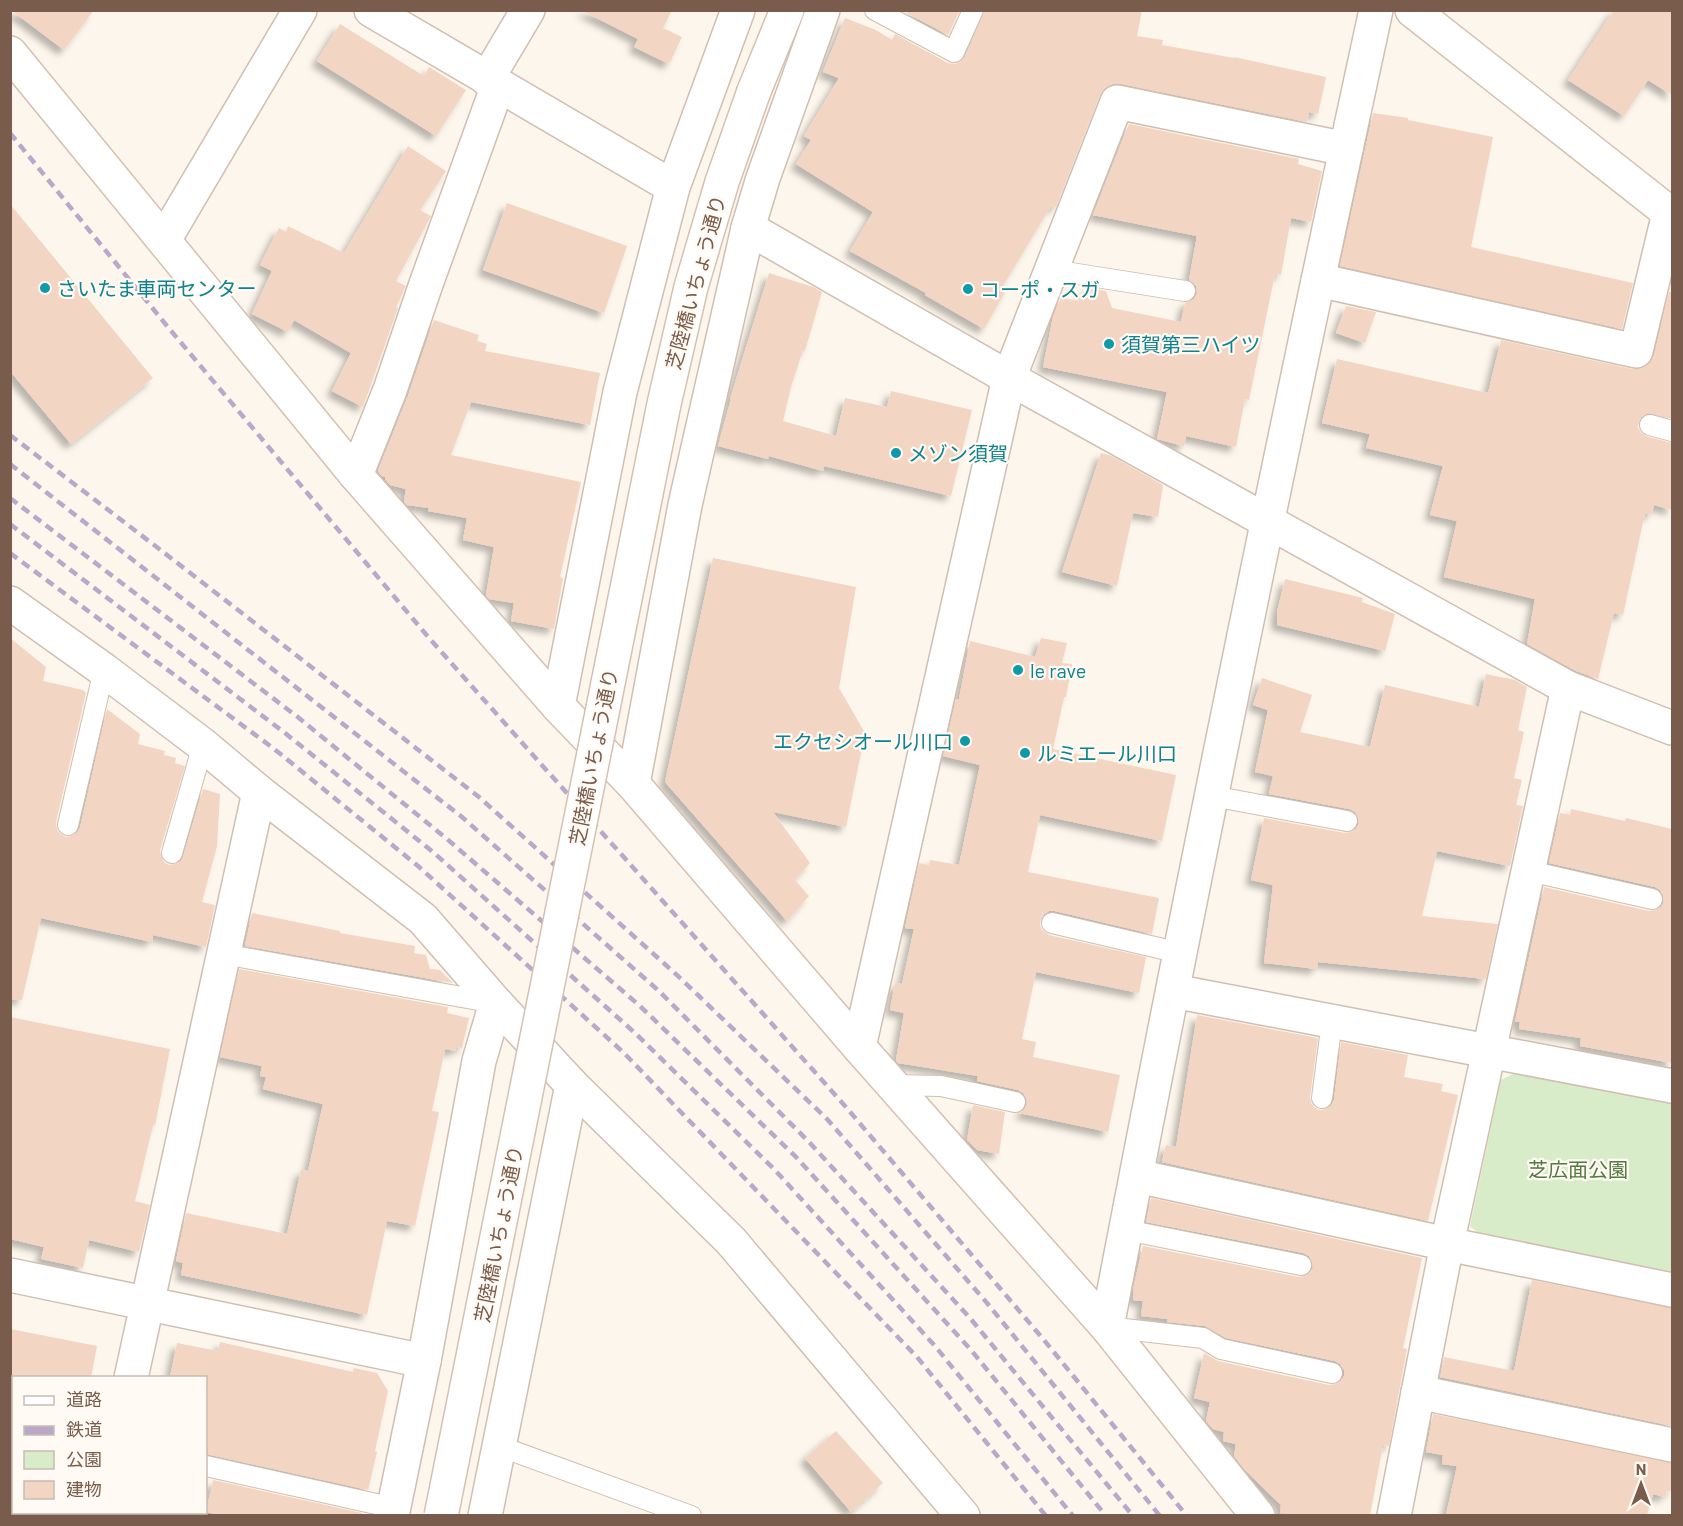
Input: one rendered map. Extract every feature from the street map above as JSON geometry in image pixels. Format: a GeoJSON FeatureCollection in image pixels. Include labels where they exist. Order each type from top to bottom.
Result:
{"type":"FeatureCollection","features":[{"type":"Feature","properties":{"kind":"street"},"geometry":{"type":"LineString","coordinates":[[164,240],[300,10]]}},
{"type":"Feature","properties":{"kind":"street"},"geometry":{"type":"LineString","coordinates":[[356,475],[390,390],[493,82],[528,10]]}},
{"type":"Feature","properties":{"kind":"street"},"geometry":{"type":"LineString","coordinates":[[558,706],[620,392],[673,187],[738,10]]}},
{"type":"Feature","properties":{"kind":"street","name":"芝陸橋いちょう通り"},"geometry":{"type":"LineString","coordinates":[[441,1515],[664,404],[694,276],[722,182],[754,91],[787,10]]}},
{"type":"Feature","properties":{"kind":"street"},"geometry":{"type":"LineString","coordinates":[[633,784],[685,505],[747,228],[823,10]]}},
{"type":"Feature","properties":{"kind":"street"},"geometry":{"type":"LineString","coordinates":[[1107,1327],[1268,521],[1376,10]]}},
{"type":"Feature","properties":{"kind":"street"},"geometry":{"type":"LineString","coordinates":[[1318,280],[1636,351],[1671,214],[1412,10]]}},
{"type":"Feature","properties":{"kind":"street"},"geometry":{"type":"LineString","coordinates":[[377,12],[673,187]]}},
{"type":"Feature","properties":{"kind":"street"},"geometry":{"type":"LineString","coordinates":[[10,53],[356,475],[558,706],[633,784],[859,1047],[1107,1327],[1258,1515]]}},
{"type":"Feature","properties":{"kind":"street"},"geometry":{"type":"LineString","coordinates":[[859,1047],[1009,378],[1117,102],[1346,149]]}},
{"type":"Feature","properties":{"kind":"street"},"geometry":{"type":"LineString","coordinates":[[747,228],[1009,378],[1568,688],[1672,728]]}},
{"type":"Feature","properties":{"kind":"street"},"geometry":{"type":"LineString","coordinates":[[10,603],[104,670],[423,919],[572,1085],[731,1241],[963,1515]]}},
{"type":"Feature","properties":{"kind":"street"},"geometry":{"type":"LineString","coordinates":[[1394,1515],[1448,1244],[1568,688]]}},
{"type":"Feature","properties":{"kind":"street"},"geometry":{"type":"LineString","coordinates":[[131,1376],[259,792]]}},
{"type":"Feature","properties":{"kind":"street"},"geometry":{"type":"LineString","coordinates":[[1173,991],[1672,1086]]}},
{"type":"Feature","properties":{"kind":"street"},"geometry":{"type":"LineString","coordinates":[[393,1512],[424,1361],[479,1060],[496,1003]]}},
{"type":"Feature","properties":{"kind":"street"},"geometry":{"type":"LineString","coordinates":[[485,1515],[572,1085]]}},
{"type":"Feature","properties":{"kind":"street"},"geometry":{"type":"LineString","coordinates":[[1137,1176],[1672,1290]]}},
{"type":"Feature","properties":{"kind":"street"},"geometry":{"type":"LineString","coordinates":[[10,1275],[424,1361]]}},
{"type":"Feature","properties":{"kind":"street"},"geometry":{"type":"LineString","coordinates":[[1418,1392],[1672,1445]]}},
{"type":"Feature","properties":{"kind":"lane"},"geometry":{"type":"LineString","coordinates":[[875,10],[954,52],[973,10]]}},
{"type":"Feature","properties":{"kind":"lane"},"geometry":{"type":"LineString","coordinates":[[1052,270],[1185,291]]}},
{"type":"Feature","properties":{"kind":"lane"},"geometry":{"type":"LineString","coordinates":[[1650,425],[1672,431]]}},
{"type":"Feature","properties":{"kind":"lane"},"geometry":{"type":"LineString","coordinates":[[68,825],[104,670]]}},
{"type":"Feature","properties":{"kind":"lane"},"geometry":{"type":"LineString","coordinates":[[172,853],[202,745]]}},
{"type":"Feature","properties":{"kind":"lane"},"geometry":{"type":"LineString","coordinates":[[1212,796],[1347,821]]}},
{"type":"Feature","properties":{"kind":"lane"},"geometry":{"type":"LineString","coordinates":[[1528,871],[1652,899]]}},
{"type":"Feature","properties":{"kind":"lane"},"geometry":{"type":"LineString","coordinates":[[1052,923],[1180,953]]}},
{"type":"Feature","properties":{"kind":"lane"},"geometry":{"type":"LineString","coordinates":[[223,954],[496,1003]]}},
{"type":"Feature","properties":{"kind":"lane"},"geometry":{"type":"LineString","coordinates":[[1322,1098],[1332,1021]]}},
{"type":"Feature","properties":{"kind":"lane"},"geometry":{"type":"LineString","coordinates":[[893,1085],[941,1086],[1015,1102]]}},
{"type":"Feature","properties":{"kind":"lane"},"geometry":{"type":"LineString","coordinates":[[1126,1230],[1301,1265]]}},
{"type":"Feature","properties":{"kind":"lane"},"geometry":{"type":"LineString","coordinates":[[1107,1327],[1203,1338],[1221,1349],[1332,1372]]}},
{"type":"Feature","properties":{"kind":"lane"},"geometry":{"type":"LineString","coordinates":[[499,1446],[691,1515]]}},
{"type":"Feature","properties":{"kind":"lane"},"geometry":{"type":"LineString","coordinates":[[207,1466],[393,1512]]}},
{"type":"Feature","properties":{"kind":"green space","name":"芝広面公園"},"geometry":{"type":"Polygon","coordinates":[[[1521,1070],[1672,1099],[1672,1276],[1485,1238],[1470,1226],[1501,1080],[1521,1070]]]}},
{"type":"Feature","properties":{"kind":"building"},"geometry":{"type":"Polygon","coordinates":[[[11,10],[94,10],[64,50],[11,10]]]}},
{"type":"Feature","properties":{"kind":"building"},"geometry":{"type":"Polygon","coordinates":[[[581,10],[672,10],[663,28],[682,37],[669,64],[634,47],[638,39],[581,10]]]}},
{"type":"Feature","properties":{"kind":"building"},"geometry":{"type":"Polygon","coordinates":[[[908,10],[960,10],[948,35],[907,13],[908,10]]]}},
{"type":"Feature","properties":{"kind":"building"},"geometry":{"type":"Polygon","coordinates":[[[985,10],[1142,10],[1137,36],[1163,40],[1162,45],[1234,57],[1326,77],[1318,114],[1309,112],[1307,122],[1121,84],[1113,84],[1105,88],[1100,95],[1056,207],[1051,206],[1003,286],[1008,287],[984,329],[925,295],[926,293],[850,251],[873,212],[796,164],[811,140],[804,136],[839,78],[823,72],[845,18],[876,30],[892,40],[895,34],[948,63],[955,64],[965,57],[985,10]]]}},
{"type":"Feature","properties":{"kind":"building"},"geometry":{"type":"Polygon","coordinates":[[[1614,10],[1672,10],[1672,95],[1648,80],[1624,116],[1568,80],[1614,10]]]}},
{"type":"Feature","properties":{"kind":"building"},"geometry":{"type":"Polygon","coordinates":[[[340,24],[424,76],[429,67],[466,90],[436,136],[317,61],[340,24]]]}},
{"type":"Feature","properties":{"kind":"building"},"geometry":{"type":"Polygon","coordinates":[[[1373,113],[1408,118],[1408,120],[1493,137],[1471,247],[1633,283],[1622,329],[1340,266],[1373,113]]]}},
{"type":"Feature","properties":{"kind":"building"},"geometry":{"type":"Polygon","coordinates":[[[1129,124],[1299,159],[1298,164],[1322,171],[1311,222],[1291,218],[1281,275],[1275,274],[1249,400],[1245,399],[1236,447],[1186,436],[1184,446],[1157,439],[1167,392],[1043,367],[1053,317],[1061,298],[1079,301],[1089,288],[1106,291],[1112,308],[1181,322],[1185,303],[1194,299],[1197,293],[1196,286],[1189,280],[1197,236],[1093,215],[1129,124]]]}},
{"type":"Feature","properties":{"kind":"building"},"geometry":{"type":"Polygon","coordinates":[[[408,146],[446,171],[420,210],[431,216],[396,281],[406,286],[396,307],[398,308],[363,407],[332,391],[351,353],[294,320],[288,332],[252,314],[272,271],[260,265],[279,228],[286,232],[288,226],[344,253],[408,146]]]}},
{"type":"Feature","properties":{"kind":"building"},"geometry":{"type":"Polygon","coordinates":[[[507,203],[627,246],[604,313],[483,270],[507,203]]]}},
{"type":"Feature","properties":{"kind":"building","name":"さいたま車両センター"},"geometry":{"type":"Polygon","coordinates":[[[10,204],[153,378],[71,444],[10,371],[10,204]]]}},
{"type":"Feature","properties":{"kind":"building"},"geometry":{"type":"Polygon","coordinates":[[[769,273],[822,292],[805,351],[803,350],[791,387],[783,421],[836,436],[845,398],[887,407],[891,391],[972,410],[951,496],[824,466],[823,471],[769,456],[768,459],[718,446],[769,273]]]}},
{"type":"Feature","properties":{"kind":"building"},"geometry":{"type":"Polygon","coordinates":[[[1669,292],[1672,292],[1672,419],[1648,413],[1641,417],[1638,427],[1646,436],[1672,443],[1672,510],[1654,505],[1651,515],[1645,513],[1623,615],[1614,613],[1598,679],[1576,671],[1527,644],[1535,599],[1444,577],[1457,521],[1430,515],[1443,466],[1366,448],[1370,434],[1322,423],[1337,359],[1488,393],[1501,340],[1632,369],[1642,369],[1650,363],[1654,355],[1669,292]]]}},
{"type":"Feature","properties":{"kind":"building"},"geometry":{"type":"Polygon","coordinates":[[[1346,306],[1376,312],[1365,343],[1336,333],[1346,306]]]}},
{"type":"Feature","properties":{"kind":"building"},"geometry":{"type":"Polygon","coordinates":[[[434,320],[479,335],[477,341],[487,344],[485,351],[600,373],[590,425],[471,402],[451,455],[581,482],[560,577],[563,578],[554,629],[511,621],[514,603],[489,599],[486,595],[494,547],[463,540],[467,518],[407,505],[404,501],[406,489],[390,485],[378,471],[408,396],[434,320]]]}},
{"type":"Feature","properties":{"kind":"building"},"geometry":{"type":"Polygon","coordinates":[[[1101,453],[1112,456],[1163,485],[1158,517],[1133,513],[1117,586],[1062,572],[1101,453]]]}},
{"type":"Feature","properties":{"kind":"building"},"geometry":{"type":"Polygon","coordinates":[[[713,558],[856,587],[839,688],[865,733],[846,827],[773,812],[810,863],[795,880],[809,896],[787,921],[665,782],[713,558]]]}},
{"type":"Feature","properties":{"kind":"building"},"geometry":{"type":"Polygon","coordinates":[[[1285,579],[1363,598],[1362,602],[1395,614],[1385,651],[1277,625],[1277,612],[1285,579]]]}},
{"type":"Feature","properties":{"kind":"building"},"geometry":{"type":"Polygon","coordinates":[[[10,638],[46,667],[43,681],[83,690],[86,693],[56,822],[60,834],[66,837],[72,836],[80,828],[107,709],[140,734],[138,744],[165,751],[164,755],[176,758],[175,763],[185,766],[160,850],[164,862],[169,865],[181,861],[203,789],[220,794],[217,846],[202,902],[215,905],[206,947],[153,935],[152,942],[41,918],[22,1000],[10,999],[10,638]]]}},
{"type":"Feature","properties":{"kind":"building"},"geometry":{"type":"Polygon","coordinates":[[[1041,638],[1067,643],[1062,663],[1072,664],[1053,749],[1176,775],[1162,841],[1040,815],[1028,872],[1159,898],[1152,934],[1055,911],[1044,914],[1040,921],[1043,931],[1049,935],[1146,957],[1139,993],[1036,972],[1022,1039],[1036,1042],[1033,1057],[1120,1075],[1108,1132],[1019,1113],[1027,1104],[1023,1093],[977,1081],[978,1076],[898,1063],[896,1060],[904,1013],[890,1010],[895,983],[902,984],[914,929],[905,928],[919,863],[929,865],[930,860],[959,865],[980,765],[943,756],[956,699],[959,699],[970,641],[1035,657],[1041,638]]]}},
{"type":"Feature","properties":{"kind":"building"},"geometry":{"type":"Polygon","coordinates":[[[1486,674],[1515,680],[1527,687],[1518,730],[1524,732],[1514,778],[1522,780],[1516,805],[1523,806],[1510,866],[1437,851],[1422,916],[1498,924],[1486,979],[1318,962],[1317,969],[1264,963],[1273,885],[1251,880],[1264,818],[1345,833],[1356,829],[1359,823],[1355,812],[1349,809],[1269,794],[1273,776],[1255,772],[1268,710],[1253,705],[1262,678],[1312,695],[1300,732],[1370,747],[1385,685],[1479,707],[1486,674]]]}},
{"type":"Feature","properties":{"kind":"building"},"geometry":{"type":"Polygon","coordinates":[[[1571,809],[1625,821],[1626,818],[1672,829],[1672,1063],[1580,1046],[1581,1038],[1519,1029],[1520,1022],[1515,1022],[1544,887],[1649,911],[1661,907],[1664,902],[1660,890],[1655,887],[1549,863],[1560,813],[1570,815],[1571,809]]]}},
{"type":"Feature","properties":{"kind":"building"},"geometry":{"type":"Polygon","coordinates":[[[252,913],[340,931],[340,933],[415,946],[414,953],[426,955],[430,969],[440,970],[453,983],[245,946],[252,913]]]}},
{"type":"Feature","properties":{"kind":"building"},"geometry":{"type":"Polygon","coordinates":[[[239,969],[448,1007],[447,1013],[469,1018],[462,1048],[456,1047],[455,1051],[445,1049],[432,1111],[439,1112],[415,1226],[387,1221],[367,1315],[181,1275],[183,1263],[176,1261],[186,1213],[287,1234],[301,1170],[308,1171],[323,1104],[263,1089],[266,1077],[260,1076],[262,1066],[220,1057],[239,969]]]}},
{"type":"Feature","properties":{"kind":"building"},"geometry":{"type":"Polygon","coordinates":[[[1197,1015],[1318,1038],[1310,1097],[1311,1103],[1320,1110],[1327,1109],[1334,1100],[1341,1042],[1408,1055],[1404,1077],[1443,1084],[1441,1091],[1458,1095],[1428,1221],[1162,1162],[1166,1145],[1176,1147],[1197,1015]]]}},
{"type":"Feature","properties":{"kind":"building"},"geometry":{"type":"Polygon","coordinates":[[[10,1017],[170,1049],[155,1126],[153,1125],[135,1201],[150,1205],[139,1252],[89,1240],[83,1268],[41,1259],[44,1247],[10,1239],[10,1017]]]}},
{"type":"Feature","properties":{"kind":"building"},"geometry":{"type":"Polygon","coordinates":[[[973,1105],[1005,1112],[999,1154],[977,1150],[967,1140],[973,1105]]]}},
{"type":"Feature","properties":{"kind":"building"},"geometry":{"type":"Polygon","coordinates":[[[1151,1198],[1422,1258],[1403,1348],[1407,1349],[1389,1446],[1383,1445],[1370,1515],[1280,1513],[1281,1505],[1234,1456],[1236,1444],[1223,1441],[1224,1432],[1213,1429],[1206,1421],[1210,1402],[1194,1398],[1204,1353],[1218,1361],[1329,1385],[1341,1381],[1344,1376],[1344,1370],[1340,1364],[1335,1361],[1226,1338],[1205,1326],[1167,1322],[1168,1319],[1141,1316],[1143,1301],[1133,1300],[1143,1246],[1299,1277],[1305,1276],[1313,1268],[1309,1256],[1146,1222],[1151,1198]]]}},
{"type":"Feature","properties":{"kind":"building"},"geometry":{"type":"Polygon","coordinates":[[[1532,1280],[1672,1308],[1672,1426],[1440,1377],[1444,1357],[1514,1371],[1532,1280]]]}},
{"type":"Feature","properties":{"kind":"building"},"geometry":{"type":"Polygon","coordinates":[[[10,1329],[97,1346],[91,1376],[10,1377],[10,1329]]]}},
{"type":"Feature","properties":{"kind":"building"},"geometry":{"type":"Polygon","coordinates":[[[220,1342],[353,1372],[354,1368],[377,1373],[388,1391],[368,1490],[207,1454],[207,1376],[170,1376],[177,1343],[218,1351],[220,1342]]]}},
{"type":"Feature","properties":{"kind":"building"},"geometry":{"type":"Polygon","coordinates":[[[1433,1414],[1672,1463],[1672,1492],[1667,1490],[1665,1497],[1653,1494],[1647,1515],[1446,1515],[1457,1466],[1442,1464],[1443,1455],[1426,1452],[1433,1414]]]}},
{"type":"Feature","properties":{"kind":"building"},"geometry":{"type":"Polygon","coordinates":[[[836,1431],[883,1483],[851,1512],[805,1458],[836,1431]]]}},
{"type":"Feature","properties":{"kind":"building"},"geometry":{"type":"Polygon","coordinates":[[[213,1480],[362,1513],[362,1515],[221,1515],[207,1512],[213,1480]]]}},
{"type":"Feature","properties":{"kind":"railway"},"geometry":{"type":"LineString","coordinates":[[10,133],[167,326],[429,638],[845,1106],[1044,1340],[1187,1516]]}},
{"type":"Feature","properties":{"kind":"railway"},"geometry":{"type":"LineString","coordinates":[[10,435],[479,797],[678,976],[827,1119],[987,1303],[1160,1516]]}},
{"type":"Feature","properties":{"kind":"railway"},"geometry":{"type":"LineString","coordinates":[[10,464],[462,817],[659,991],[809,1142],[970,1318],[1133,1516]]}},
{"type":"Feature","properties":{"kind":"railway"},"geometry":{"type":"LineString","coordinates":[[10,498],[299,718],[447,839],[640,1006],[796,1157],[971,1350],[1106,1516]]}},
{"type":"Feature","properties":{"kind":"railway"},"geometry":{"type":"LineString","coordinates":[[10,524],[285,733],[433,852],[635,1033],[774,1169],[935,1346],[1073,1516]]}},
{"type":"Feature","properties":{"kind":"railway"},"geometry":{"type":"LineString","coordinates":[[10,553],[273,748],[418,866],[623,1052],[917,1357],[1046,1516]]}},
{"type":"Feature","properties":{"kind":"place","name":"さいたま車両センター"},"geometry":{"type":"Point","coordinates":[45,288]}},
{"type":"Feature","properties":{"kind":"place","name":"コーポ・スガ"},"geometry":{"type":"Point","coordinates":[968,289]}},
{"type":"Feature","properties":{"kind":"place","name":"須賀第三ハイツ"},"geometry":{"type":"Point","coordinates":[1109,344]}},
{"type":"Feature","properties":{"kind":"place","name":"メゾン須賀"},"geometry":{"type":"Point","coordinates":[896,453]}},
{"type":"Feature","properties":{"kind":"place","name":"le rave"},"geometry":{"type":"Point","coordinates":[1018,670]}},
{"type":"Feature","properties":{"kind":"place","name":"エクセシオール川口"},"geometry":{"type":"Point","coordinates":[965,741]}},
{"type":"Feature","properties":{"kind":"place","name":"ルミエール川口"},"geometry":{"type":"Point","coordinates":[1025,753]}}]}
